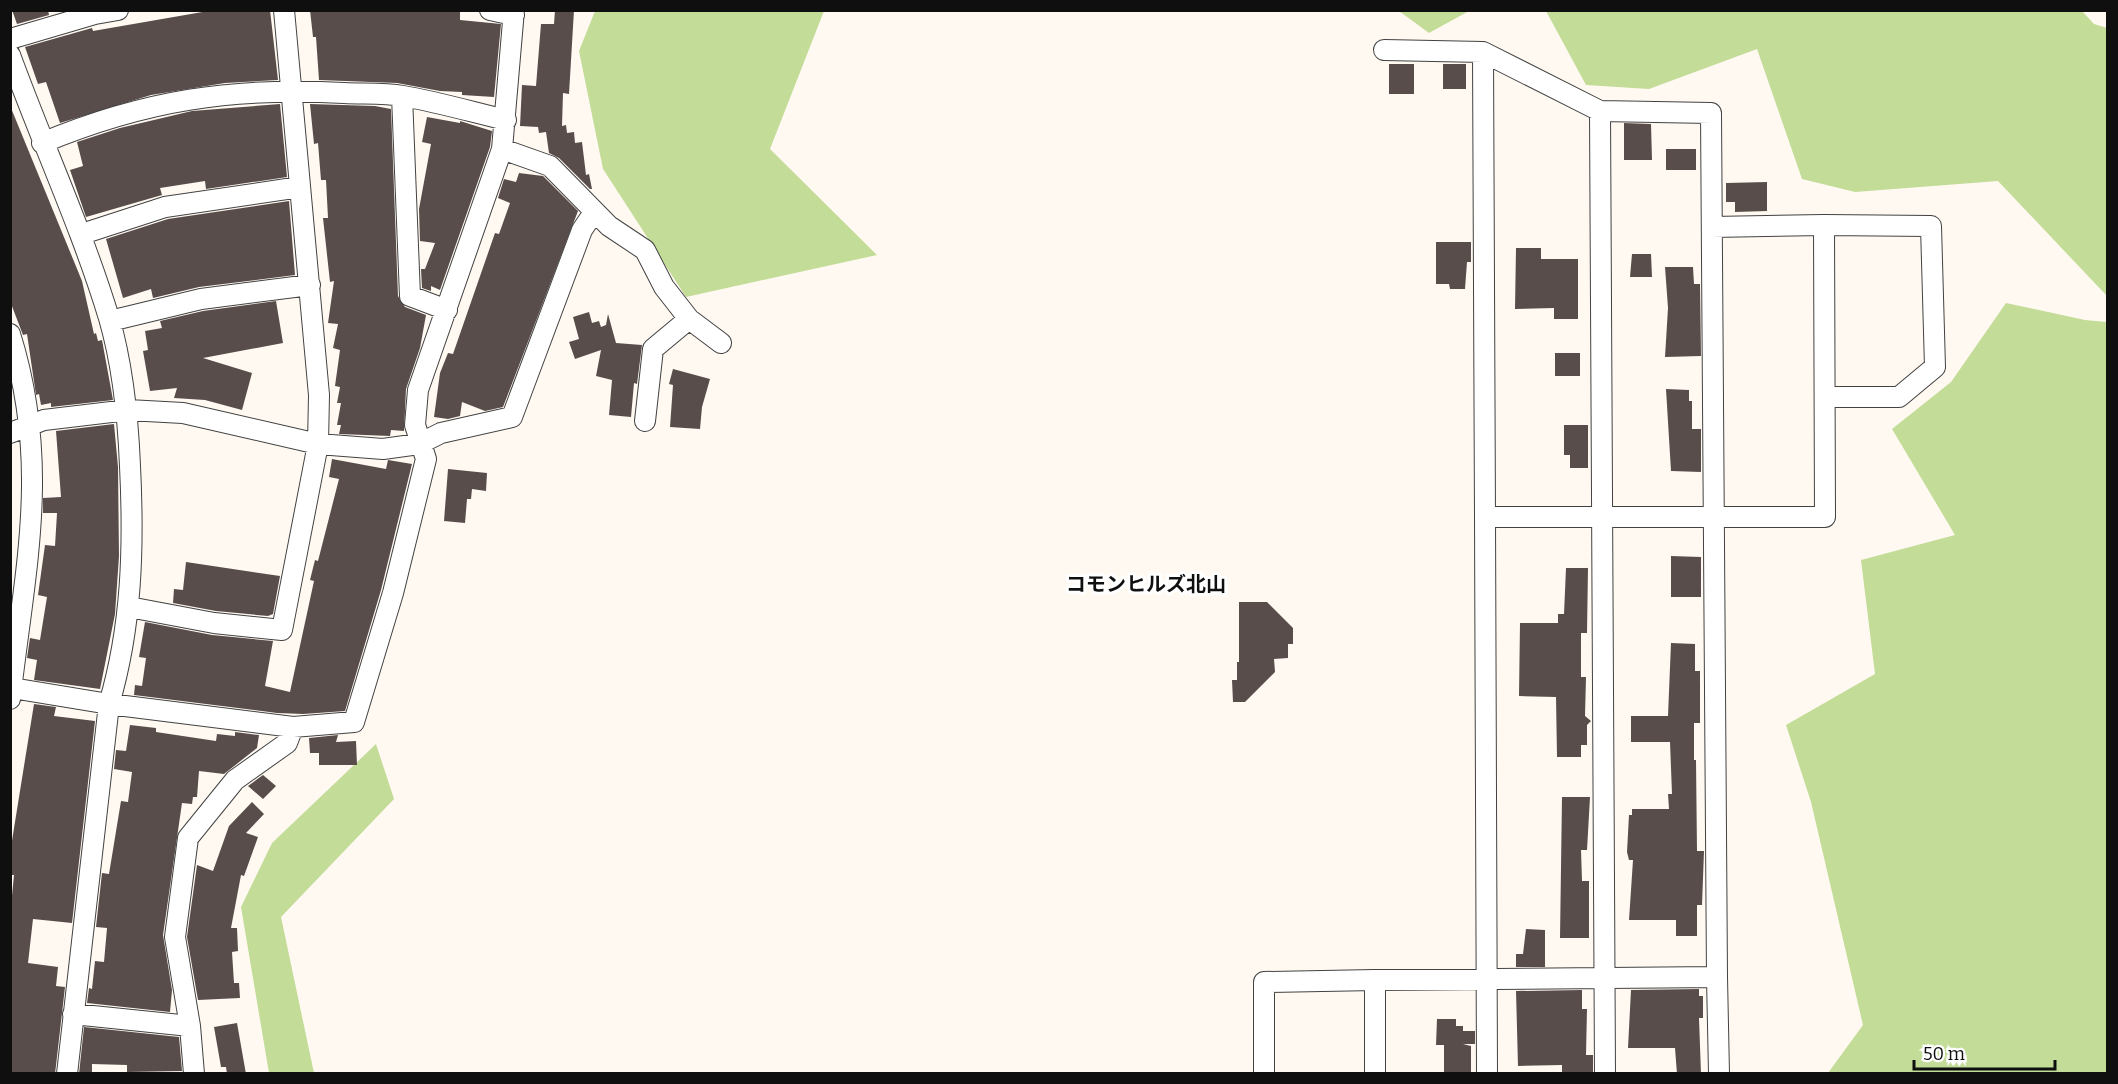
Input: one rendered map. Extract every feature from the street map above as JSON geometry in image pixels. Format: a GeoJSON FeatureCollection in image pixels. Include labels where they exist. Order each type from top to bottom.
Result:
{"type":"FeatureCollection","features":[{"type":"Feature","properties":{"kind":"street"},"geometry":{"type":"LineString","coordinates":[[10,39],[95,12],[118,10]]}},
{"type":"Feature","properties":{"kind":"street"},"geometry":{"type":"LineString","coordinates":[[129,607],[214,623],[282,630],[318,444],[319,395],[284,10]]}},
{"type":"Feature","properties":{"kind":"street"},"geometry":{"type":"LineString","coordinates":[[10,334],[20,363],[20,428],[34,478],[31,543],[11,694],[292,727],[354,722],[393,593],[426,459],[419,444],[415,425],[418,390],[502,149],[514,13],[490,10]]}},
{"type":"Feature","properties":{"kind":"street"},"geometry":{"type":"LineString","coordinates":[[1384,50],[1483,52],[1600,111],[1711,113],[1719,1074]]}},
{"type":"Feature","properties":{"kind":"street"},"geometry":{"type":"LineString","coordinates":[[1483,52],[1487,1074]]}},
{"type":"Feature","properties":{"kind":"street"},"geometry":{"type":"LineString","coordinates":[[10,55],[42,143],[82,234],[110,321],[128,410],[134,530],[129,607],[118,674],[109,704],[67,1074]]}},
{"type":"Feature","properties":{"kind":"street"},"geometry":{"type":"LineString","coordinates":[[42,143],[94,121],[151,105],[227,94],[292,90],[402,96],[506,120]]}},
{"type":"Feature","properties":{"kind":"street"},"geometry":{"type":"LineString","coordinates":[[402,96],[410,296],[447,310]]}},
{"type":"Feature","properties":{"kind":"street"},"geometry":{"type":"LineString","coordinates":[[1600,111],[1605,1074]]}},
{"type":"Feature","properties":{"kind":"street"},"geometry":{"type":"LineString","coordinates":[[502,149],[550,166],[609,226],[645,250],[664,287],[689,319],[721,343]]}},
{"type":"Feature","properties":{"kind":"street"},"geometry":{"type":"LineString","coordinates":[[82,234],[165,207],[300,187]]}},
{"type":"Feature","properties":{"kind":"street"},"geometry":{"type":"LineString","coordinates":[[20,428],[128,410],[183,413],[318,444],[383,449],[419,444],[441,434],[512,417],[582,230],[594,212]]}},
{"type":"Feature","properties":{"kind":"street"},"geometry":{"type":"LineString","coordinates":[[1485,517],[1714,519],[1825,517],[1824,225]]}},
{"type":"Feature","properties":{"kind":"street"},"geometry":{"type":"LineString","coordinates":[[1712,227],[1932,226],[1935,367],[1899,397],[1825,397]]}},
{"type":"Feature","properties":{"kind":"street"},"geometry":{"type":"LineString","coordinates":[[110,321],[201,299],[310,285]]}},
{"type":"Feature","properties":{"kind":"street"},"geometry":{"type":"LineString","coordinates":[[645,421],[653,349],[689,319]]}},
{"type":"Feature","properties":{"kind":"street"},"geometry":{"type":"LineString","coordinates":[[194,1074],[190,1026],[175,937],[188,838],[235,780],[287,743],[292,727]]}},
{"type":"Feature","properties":{"kind":"street"},"geometry":{"type":"LineString","coordinates":[[1264,1074],[1264,982],[1717,977]]}},
{"type":"Feature","properties":{"kind":"street"},"geometry":{"type":"LineString","coordinates":[[1375,980],[1375,1074]]}},
{"type":"Feature","properties":{"kind":"street"},"geometry":{"type":"LineString","coordinates":[[73,1014],[190,1026]]}},
{"type":"Feature","properties":{"kind":"green space"},"geometry":{"type":"Polygon","coordinates":[[[595,11],[824,11],[770,149],[877,255],[686,297],[603,169],[579,51],[595,11]]]}},
{"type":"Feature","properties":{"kind":"green space"},"geometry":{"type":"Polygon","coordinates":[[[1399,11],[1469,11],[1429,33],[1399,11]]]}},
{"type":"Feature","properties":{"kind":"green space"},"geometry":{"type":"Polygon","coordinates":[[[1546,11],[2082,11],[2094,24],[2107,28],[2107,296],[1998,181],[1855,192],[1802,179],[1757,49],[1649,89],[1586,85],[1546,11]]]}},
{"type":"Feature","properties":{"kind":"green space"},"geometry":{"type":"Polygon","coordinates":[[[2006,303],[2085,320],[2107,322],[2107,1073],[1828,1073],[1863,1025],[1811,802],[1786,725],[1875,674],[1861,560],[1955,535],[1892,429],[1951,382],[2006,303]]]}},
{"type":"Feature","properties":{"kind":"green space"},"geometry":{"type":"Polygon","coordinates":[[[376,744],[394,799],[281,917],[314,1073],[269,1073],[241,907],[272,843],[376,744]]]}},
{"type":"Feature","properties":{"kind":"building"},"geometry":{"type":"Polygon","coordinates":[[[12,10],[48,10],[49,15],[17,24],[12,10]]]}},
{"type":"Feature","properties":{"kind":"building"},"geometry":{"type":"Polygon","coordinates":[[[214,10],[270,10],[278,80],[225,83],[151,95],[60,123],[46,82],[38,84],[25,47],[92,28],[93,31],[214,10]]]}},
{"type":"Feature","properties":{"kind":"building"},"geometry":{"type":"Polygon","coordinates":[[[310,10],[460,10],[460,20],[501,24],[494,97],[462,95],[462,92],[440,91],[397,83],[319,80],[316,37],[313,37],[310,10]]]}},
{"type":"Feature","properties":{"kind":"building"},"geometry":{"type":"Polygon","coordinates":[[[555,10],[574,10],[569,94],[563,93],[562,126],[566,125],[567,133],[574,132],[575,143],[582,142],[586,175],[589,174],[592,189],[559,158],[549,153],[546,132],[539,133],[538,127],[520,126],[522,85],[536,86],[541,24],[554,24],[555,10]]]}},
{"type":"Feature","properties":{"kind":"building"},"geometry":{"type":"Polygon","coordinates":[[[1389,64],[1414,64],[1414,94],[1389,94],[1389,64]]]}},
{"type":"Feature","properties":{"kind":"building"},"geometry":{"type":"Polygon","coordinates":[[[1443,64],[1466,64],[1466,89],[1443,89],[1443,64]]]}},
{"type":"Feature","properties":{"kind":"building"},"geometry":{"type":"Polygon","coordinates":[[[280,104],[287,177],[206,189],[205,181],[160,188],[162,195],[86,217],[70,170],[83,166],[77,142],[120,128],[192,111],[280,104]]]}},
{"type":"Feature","properties":{"kind":"building"},"geometry":{"type":"Polygon","coordinates":[[[310,104],[375,106],[391,109],[398,296],[405,307],[426,315],[420,348],[406,389],[404,431],[391,430],[390,436],[339,434],[341,425],[337,425],[341,403],[337,403],[340,387],[335,386],[340,350],[333,348],[338,324],[328,323],[334,281],[330,282],[323,218],[328,218],[326,180],[321,180],[318,143],[314,144],[310,104]]]}},
{"type":"Feature","properties":{"kind":"building"},"geometry":{"type":"Polygon","coordinates":[[[11,108],[82,281],[94,334],[96,333],[98,341],[102,340],[113,400],[51,407],[51,403],[41,405],[39,394],[36,395],[27,334],[23,335],[10,301],[11,108]]]}},
{"type":"Feature","properties":{"kind":"building"},"geometry":{"type":"Polygon","coordinates":[[[427,117],[460,123],[460,121],[492,131],[490,147],[440,290],[431,286],[431,291],[422,288],[421,269],[425,269],[435,243],[420,241],[419,209],[431,144],[422,142],[427,117]]]}},
{"type":"Feature","properties":{"kind":"building"},"geometry":{"type":"Polygon","coordinates":[[[1624,123],[1651,124],[1652,160],[1624,160],[1624,123]]]}},
{"type":"Feature","properties":{"kind":"building"},"geometry":{"type":"Polygon","coordinates":[[[1666,149],[1696,149],[1696,170],[1666,170],[1666,149]]]}},
{"type":"Feature","properties":{"kind":"building"},"geometry":{"type":"Polygon","coordinates":[[[519,173],[543,176],[578,211],[503,407],[485,411],[462,402],[460,416],[448,419],[434,417],[440,373],[448,353],[453,354],[495,233],[499,234],[510,203],[498,198],[504,179],[516,182],[519,173]]]}},
{"type":"Feature","properties":{"kind":"building"},"geometry":{"type":"Polygon","coordinates":[[[1767,182],[1767,211],[1735,212],[1735,202],[1726,202],[1726,183],[1767,182]]]}},
{"type":"Feature","properties":{"kind":"building"},"geometry":{"type":"Polygon","coordinates":[[[289,201],[295,275],[199,287],[153,298],[151,289],[123,298],[106,239],[168,219],[289,201]]]}},
{"type":"Feature","properties":{"kind":"building"},"geometry":{"type":"Polygon","coordinates":[[[1436,242],[1471,242],[1471,262],[1467,262],[1465,289],[1450,289],[1449,284],[1436,284],[1436,242]]]}},
{"type":"Feature","properties":{"kind":"building"},"geometry":{"type":"Polygon","coordinates":[[[1516,248],[1541,248],[1541,259],[1578,259],[1578,319],[1554,319],[1554,308],[1515,309],[1516,248]]]}},
{"type":"Feature","properties":{"kind":"building"},"geometry":{"type":"Polygon","coordinates":[[[1632,254],[1651,254],[1652,277],[1630,277],[1632,254]]]}},
{"type":"Feature","properties":{"kind":"building"},"geometry":{"type":"Polygon","coordinates":[[[1665,267],[1693,267],[1694,284],[1700,284],[1701,356],[1665,357],[1668,308],[1665,267]]]}},
{"type":"Feature","properties":{"kind":"building"},"geometry":{"type":"Polygon","coordinates":[[[276,301],[283,343],[203,358],[252,373],[242,410],[205,400],[174,398],[177,388],[150,391],[143,351],[148,350],[145,331],[162,328],[160,321],[203,311],[276,301]]]}},
{"type":"Feature","properties":{"kind":"building"},"geometry":{"type":"Polygon","coordinates":[[[589,312],[592,323],[599,321],[601,327],[606,325],[608,314],[616,343],[642,345],[637,384],[634,383],[631,417],[609,415],[612,380],[596,376],[601,350],[575,359],[569,342],[579,339],[573,317],[589,312]]]}},
{"type":"Feature","properties":{"kind":"building"},"geometry":{"type":"Polygon","coordinates":[[[1555,353],[1580,353],[1580,376],[1555,376],[1555,353]]]}},
{"type":"Feature","properties":{"kind":"building"},"geometry":{"type":"Polygon","coordinates":[[[673,369],[710,379],[702,407],[700,429],[670,427],[673,385],[669,384],[673,369]]]}},
{"type":"Feature","properties":{"kind":"building"},"geometry":{"type":"Polygon","coordinates":[[[1666,389],[1689,390],[1689,401],[1692,401],[1692,429],[1701,429],[1701,472],[1671,471],[1666,389]]]}},
{"type":"Feature","properties":{"kind":"building"},"geometry":{"type":"Polygon","coordinates":[[[114,424],[118,467],[119,556],[115,614],[100,689],[34,680],[37,660],[27,658],[30,638],[40,640],[47,597],[38,595],[45,545],[55,546],[57,513],[43,513],[43,498],[61,497],[56,431],[114,424]]]}},
{"type":"Feature","properties":{"kind":"building"},"geometry":{"type":"Polygon","coordinates":[[[1564,425],[1588,425],[1588,468],[1570,468],[1570,455],[1564,455],[1564,425]]]}},
{"type":"Feature","properties":{"kind":"building"},"geometry":{"type":"Polygon","coordinates":[[[332,459],[386,469],[388,460],[412,464],[381,590],[345,711],[277,713],[134,695],[135,685],[142,686],[146,658],[139,657],[145,622],[212,635],[273,641],[265,686],[290,692],[314,581],[310,580],[315,560],[318,561],[339,479],[329,477],[332,459]]]}},
{"type":"Feature","properties":{"kind":"building"},"geometry":{"type":"Polygon","coordinates":[[[448,469],[487,473],[486,491],[472,489],[471,499],[467,499],[465,523],[444,521],[448,469]]]}},
{"type":"Feature","properties":{"kind":"building"},"geometry":{"type":"Polygon","coordinates":[[[1671,556],[1701,557],[1701,597],[1671,597],[1671,556]]]}},
{"type":"Feature","properties":{"kind":"building"},"geometry":{"type":"Polygon","coordinates":[[[186,562],[280,576],[273,614],[268,616],[216,611],[173,603],[174,589],[183,590],[186,562]]]}},
{"type":"Feature","properties":{"kind":"building"},"geometry":{"type":"Polygon","coordinates":[[[1566,568],[1588,568],[1587,633],[1581,633],[1581,677],[1586,677],[1585,716],[1591,721],[1587,725],[1587,745],[1581,745],[1581,757],[1557,757],[1556,697],[1519,696],[1520,623],[1558,623],[1558,614],[1564,614],[1566,568]]]}},
{"type":"Feature","properties":{"kind":"building"},"geometry":{"type":"Polygon","coordinates":[[[1239,602],[1267,602],[1293,628],[1293,644],[1288,644],[1288,658],[1274,659],[1275,672],[1245,702],[1233,702],[1232,680],[1237,680],[1237,662],[1239,662],[1239,602]]]}},
{"type":"Feature","properties":{"kind":"building"},"geometry":{"type":"Polygon","coordinates":[[[1671,643],[1695,644],[1695,671],[1700,671],[1700,723],[1694,723],[1694,760],[1696,760],[1697,851],[1704,851],[1702,905],[1697,905],[1697,936],[1676,936],[1676,920],[1629,920],[1633,860],[1629,860],[1627,852],[1629,815],[1632,815],[1632,809],[1669,809],[1668,794],[1672,794],[1670,742],[1631,742],[1631,716],[1668,716],[1671,643]]]}},
{"type":"Feature","properties":{"kind":"building"},"geometry":{"type":"Polygon","coordinates":[[[34,704],[56,707],[54,716],[95,721],[72,923],[33,919],[28,963],[58,967],[56,986],[65,987],[55,1074],[10,1074],[10,916],[14,875],[10,875],[10,853],[34,704]]]}},
{"type":"Feature","properties":{"kind":"building"},"geometry":{"type":"Polygon","coordinates":[[[130,725],[156,728],[156,732],[216,741],[217,734],[235,736],[235,732],[259,735],[257,748],[224,774],[199,771],[197,797],[193,797],[192,804],[182,803],[163,935],[172,990],[170,1012],[87,1003],[89,988],[92,989],[95,961],[104,962],[107,928],[96,927],[102,873],[109,874],[121,801],[128,802],[132,772],[114,769],[116,750],[126,751],[130,725]]]}},
{"type":"Feature","properties":{"kind":"building"},"geometry":{"type":"Polygon","coordinates":[[[338,735],[336,742],[356,741],[357,765],[319,765],[319,753],[310,753],[309,738],[338,735]]]}},
{"type":"Feature","properties":{"kind":"building"},"geometry":{"type":"Polygon","coordinates":[[[263,775],[276,786],[263,799],[248,786],[263,775]]]}},
{"type":"Feature","properties":{"kind":"building"},"geometry":{"type":"Polygon","coordinates":[[[1562,797],[1590,797],[1587,850],[1581,850],[1582,881],[1589,881],[1589,938],[1560,938],[1562,797]]]}},
{"type":"Feature","properties":{"kind":"building"},"geometry":{"type":"Polygon","coordinates":[[[252,802],[264,814],[246,833],[258,837],[244,876],[241,875],[231,928],[237,928],[238,951],[232,952],[234,983],[239,983],[240,998],[198,1000],[187,937],[197,865],[213,871],[229,826],[252,802]]]}},
{"type":"Feature","properties":{"kind":"building"},"geometry":{"type":"Polygon","coordinates":[[[1526,929],[1545,930],[1545,967],[1516,967],[1516,954],[1523,954],[1526,929]]]}},
{"type":"Feature","properties":{"kind":"building"},"geometry":{"type":"Polygon","coordinates":[[[1699,989],[1699,996],[1703,996],[1703,1018],[1699,1018],[1701,1074],[1677,1074],[1675,1048],[1628,1048],[1631,990],[1699,989]]]}},
{"type":"Feature","properties":{"kind":"building"},"geometry":{"type":"Polygon","coordinates":[[[1582,990],[1582,1009],[1587,1009],[1586,1055],[1593,1055],[1593,1074],[1562,1074],[1562,1065],[1518,1066],[1516,991],[1582,990]]]}},
{"type":"Feature","properties":{"kind":"building"},"geometry":{"type":"Polygon","coordinates":[[[1437,1019],[1456,1019],[1456,1026],[1463,1026],[1463,1031],[1475,1031],[1475,1044],[1463,1044],[1471,1046],[1471,1074],[1444,1074],[1444,1045],[1436,1045],[1437,1019]]]}},
{"type":"Feature","properties":{"kind":"building"},"geometry":{"type":"Polygon","coordinates":[[[237,1023],[246,1074],[227,1074],[226,1067],[221,1067],[214,1027],[237,1023]]]}},
{"type":"Feature","properties":{"kind":"building"},"geometry":{"type":"Polygon","coordinates":[[[84,1027],[179,1037],[182,1071],[127,1072],[127,1065],[92,1064],[92,1073],[79,1074],[84,1027]]]}},
{"type":"Feature","properties":{"kind":"district","name":"コモンヒルズ北山"},"geometry":{"type":"Point","coordinates":[1146,584]}}]}
